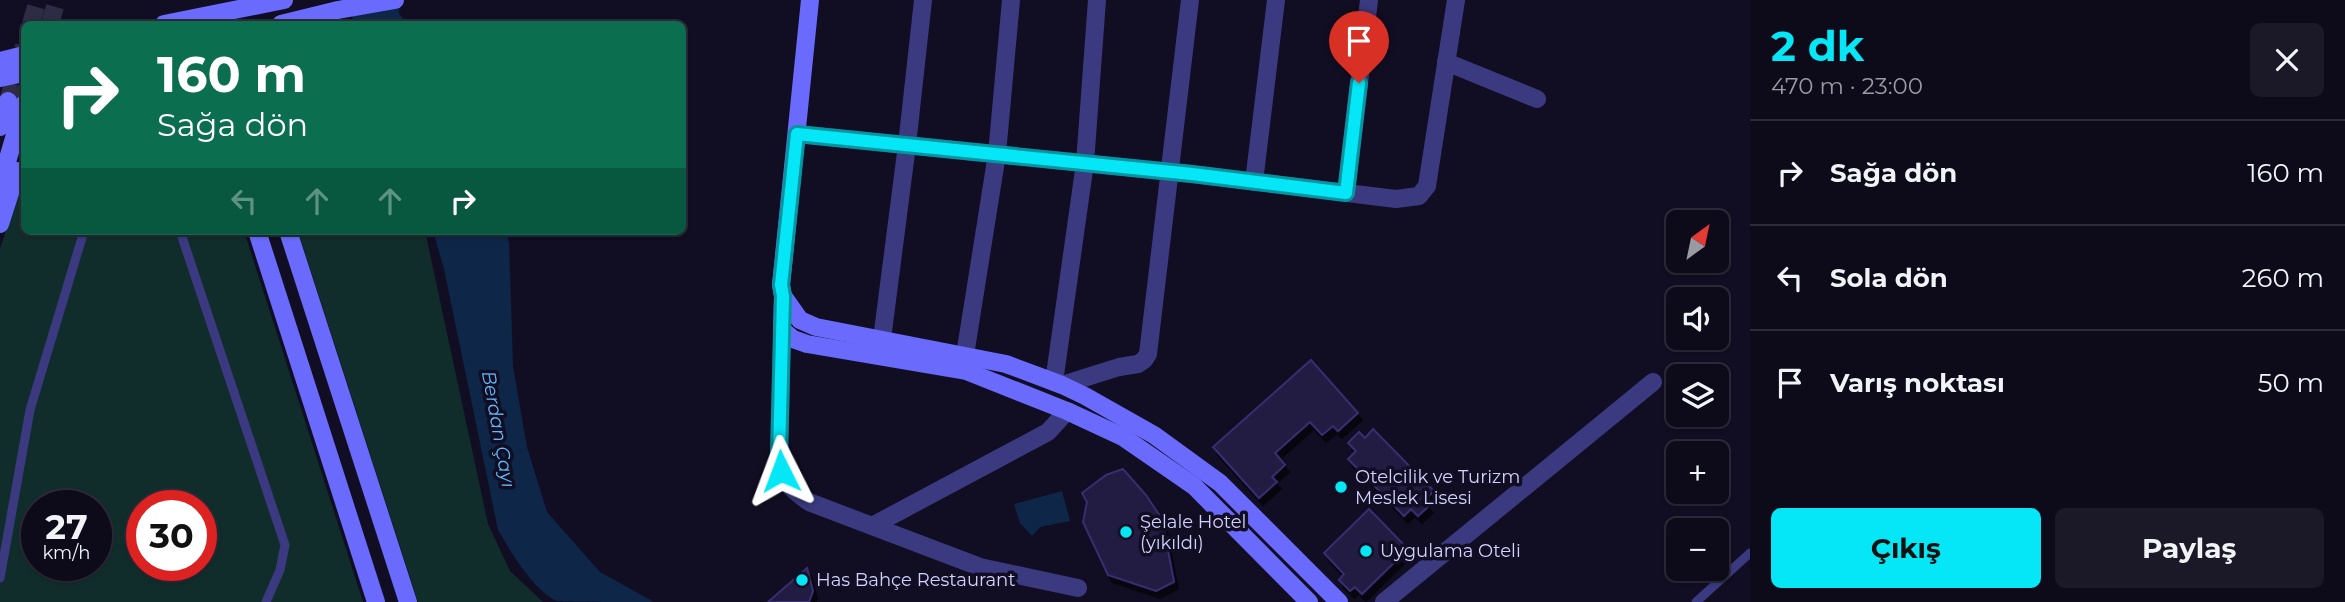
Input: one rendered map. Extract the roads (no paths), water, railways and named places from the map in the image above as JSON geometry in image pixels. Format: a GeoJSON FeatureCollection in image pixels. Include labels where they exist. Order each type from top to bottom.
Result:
{"type":"FeatureCollection","features":[{"type":"Feature","properties":{"kind":"street"},"geometry":{"type":"LineString","coordinates":[[210,21],[284,0]]}},
{"type":"Feature","properties":{"kind":"street"},"geometry":{"type":"LineString","coordinates":[[293,21],[395,0]]}},
{"type":"Feature","properties":{"kind":"street"},"geometry":{"type":"LineString","coordinates":[[810,0],[781,285],[783,296],[779,456],[787,486],[809,502],[980,567],[1078,588]]}},
{"type":"Feature","properties":{"kind":"street"},"geometry":{"type":"LineString","coordinates":[[883,340],[923,0]]}},
{"type":"Feature","properties":{"kind":"street"},"geometry":{"type":"LineString","coordinates":[[965,355],[997,154],[1010,0]]}},
{"type":"Feature","properties":{"kind":"street"},"geometry":{"type":"LineString","coordinates":[[1058,383],[1085,163],[1097,0]]}},
{"type":"Feature","properties":{"kind":"street"},"geometry":{"type":"LineString","coordinates":[[1058,383],[1138,364],[1148,354],[1190,0]]}},
{"type":"Feature","properties":{"kind":"street"},"geometry":{"type":"LineString","coordinates":[[1254,182],[1276,0]]}},
{"type":"Feature","properties":{"kind":"street"},"geometry":{"type":"LineString","coordinates":[[1346,193],[1369,0]]}},
{"type":"Feature","properties":{"kind":"street"},"geometry":{"type":"LineString","coordinates":[[797,134],[1171,172],[1396,199],[1419,196],[1427,186],[1456,0]]}},
{"type":"Feature","properties":{"kind":"street"},"geometry":{"type":"LineString","coordinates":[[0,61],[21,56]]}},
{"type":"Feature","properties":{"kind":"street"},"geometry":{"type":"LineString","coordinates":[[1446,62],[1536,99]]}},
{"type":"Feature","properties":{"kind":"street"},"geometry":{"type":"LineString","coordinates":[[0,78],[21,74]]}},
{"type":"Feature","properties":{"kind":"street"},"geometry":{"type":"LineString","coordinates":[[0,127],[16,103]]}},
{"type":"Feature","properties":{"kind":"street"},"geometry":{"type":"LineString","coordinates":[[0,186],[16,103]]}},
{"type":"Feature","properties":{"kind":"street"},"geometry":{"type":"LineString","coordinates":[[0,224],[21,155]]}},
{"type":"Feature","properties":{"kind":"street"},"geometry":{"type":"LineString","coordinates":[[258,235],[376,602]]}},
{"type":"Feature","properties":{"kind":"street"},"geometry":{"type":"LineString","coordinates":[[289,235],[408,602]]}},
{"type":"Feature","properties":{"kind":"street"},"geometry":{"type":"LineString","coordinates":[[783,296],[800,320],[816,327],[1006,364],[1058,383],[1154,435],[1220,483],[1339,602]]}},
{"type":"Feature","properties":{"kind":"street"},"geometry":{"type":"LineString","coordinates":[[782,330],[793,339],[807,344],[966,371],[1067,411],[1122,437],[1194,486],[1309,602]]}},
{"type":"Feature","properties":{"kind":"street"},"geometry":{"type":"LineString","coordinates":[[1384,602],[1653,382]]}},
{"type":"Feature","properties":{"kind":"street"},"geometry":{"type":"LineString","coordinates":[[872,526],[1048,432],[1067,411]]}},
{"type":"Feature","properties":{"kind":"lane"},"geometry":{"type":"LineString","coordinates":[[0,578],[30,410],[83,235]]}},
{"type":"Feature","properties":{"kind":"lane"},"geometry":{"type":"LineString","coordinates":[[181,235],[285,545],[280,570],[266,602]]}},
{"type":"Feature","properties":{"kind":"lane"},"geometry":{"type":"LineString","coordinates":[[1696,602],[1750,553]]}},
{"type":"Feature","properties":{"kind":"water"},"geometry":{"type":"Polygon","coordinates":[[[348,0],[398,0],[399,13],[404,21],[353,21],[348,0]]]}},
{"type":"Feature","properties":{"kind":"water","name":"Berdan Çayı"},"geometry":{"type":"Polygon","coordinates":[[[434,235],[507,235],[513,366],[527,447],[547,512],[600,572],[654,602],[557,601],[531,580],[503,539],[498,530],[444,269],[434,235]]]}},
{"type":"Feature","properties":{"kind":"water"},"geometry":{"type":"Polygon","coordinates":[[[1062,491],[1070,521],[1040,527],[1032,536],[1020,523],[1014,504],[1062,491]]]}},
{"type":"Feature","properties":{"kind":"tunnel"},"geometry":{"type":"LineString","coordinates":[[32,21],[38,0]]}},
{"type":"Feature","properties":{"kind":"tunnel"},"geometry":{"type":"LineString","coordinates":[[51,21],[57,0]]}},
{"type":"Feature","properties":{"kind":"tunnel"},"geometry":{"type":"LineString","coordinates":[[8,101],[21,56]]}},
{"type":"Feature","properties":{"kind":"place","name":"Otelcilik ve Turizm Meslek Lisesi"},"geometry":{"type":"Point","coordinates":[1341,487]}},
{"type":"Feature","properties":{"kind":"place","name":"Şelale Hotel (yıkıldı)"},"geometry":{"type":"Point","coordinates":[1126,532]}},
{"type":"Feature","properties":{"kind":"place","name":"Uygulama Oteli"},"geometry":{"type":"Point","coordinates":[1366,551]}},
{"type":"Feature","properties":{"kind":"place","name":"Has Bahçe Restaurant"},"geometry":{"type":"Point","coordinates":[802,580]}}]}
